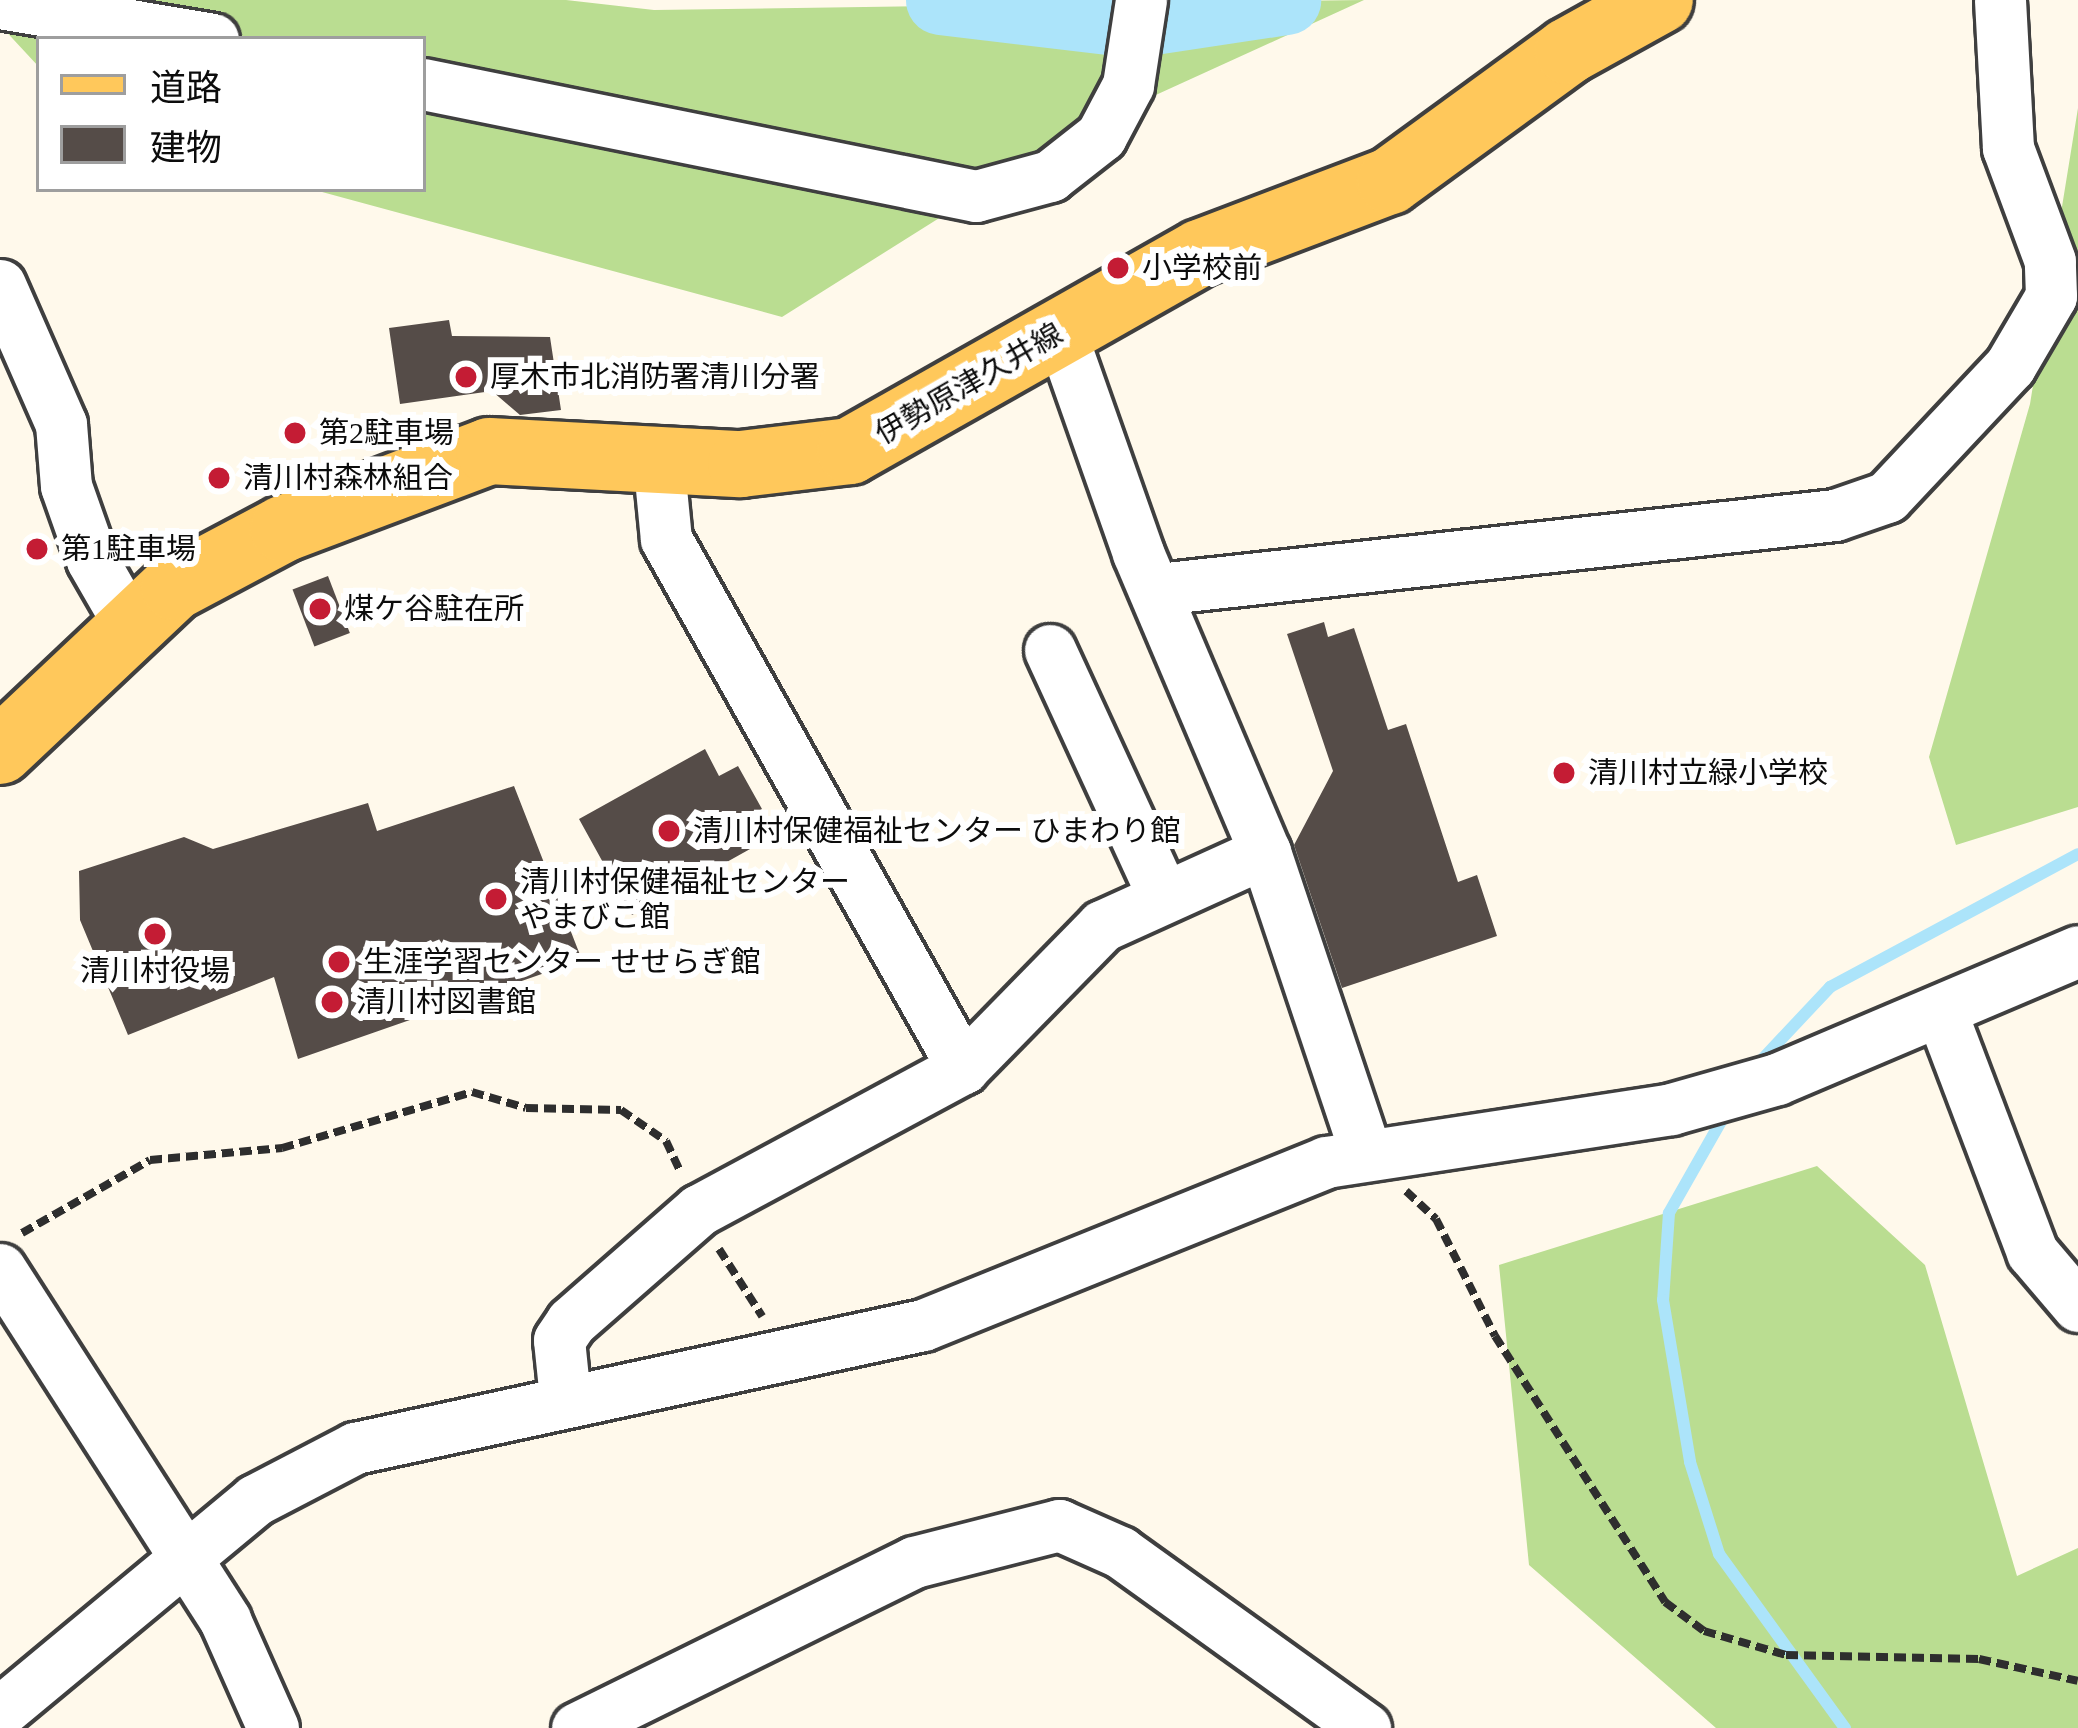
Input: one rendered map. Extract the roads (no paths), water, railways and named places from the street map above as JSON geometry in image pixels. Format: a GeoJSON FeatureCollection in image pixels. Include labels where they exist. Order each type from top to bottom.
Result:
{"type":"FeatureCollection","features":[{"type":"Feature","properties":{"kind":"main road","name":"伊勢原津久井線"},"geometry":{"type":"LineString","coordinates":[[0,751],[130,626],[233,553],[451,460],[521,448],[770,463],[850,452],[1200,253],[1390,182],[1568,50],[1660,0]]}},
{"type":"Feature","properties":{"kind":"street"},"geometry":{"type":"LineString","coordinates":[[426,85],[953,196],[1051,176],[1101,136],[1128,85],[1141,0]]}},
{"type":"Feature","properties":{"kind":"street"},"geometry":{"type":"LineString","coordinates":[[1158,589],[1835,515],[1887,497],[2010,366],[2051,296],[2050,261],[2008,148],[2000,0]]}},
{"type":"Feature","properties":{"kind":"street"},"geometry":{"type":"LineString","coordinates":[[0,3],[194,36]]}},
{"type":"Feature","properties":{"kind":"street"},"geometry":{"type":"LineString","coordinates":[[0,285],[61,424],[66,486],[92,560],[130,626]]}},
{"type":"Feature","properties":{"kind":"street"},"geometry":{"type":"LineString","coordinates":[[1060,331],[1265,852],[1366,1153]]}},
{"type":"Feature","properties":{"kind":"street"},"geometry":{"type":"LineString","coordinates":[[658,458],[667,539],[810,813],[963,1068]]}},
{"type":"Feature","properties":{"kind":"street"},"geometry":{"type":"LineString","coordinates":[[1050,650],[1162,893]]}},
{"type":"Feature","properties":{"kind":"street"},"geometry":{"type":"LineString","coordinates":[[565,1398],[559,1340],[571,1322],[699,1210],[963,1068],[1055,966],[1162,893],[1265,852]]}},
{"type":"Feature","properties":{"kind":"street"},"geometry":{"type":"LineString","coordinates":[[0,1712],[182,1555],[272,1490],[355,1448],[565,1398],[809,1350],[979,1308],[1278,1176],[1366,1153],[1671,1109],[1846,1054],[2078,951]]}},
{"type":"Feature","properties":{"kind":"street"},"geometry":{"type":"LineString","coordinates":[[1941,1012],[2032,1252],[2078,1306]]}},
{"type":"Feature","properties":{"kind":"street"},"geometry":{"type":"LineString","coordinates":[[0,1269],[182,1555],[273,1728]]}},
{"type":"Feature","properties":{"kind":"street"},"geometry":{"type":"LineString","coordinates":[[577,1728],[914,1562],[1059,1525],[1120,1552],[1365,1728]]}},
{"type":"Feature","properties":{"kind":"waterway"},"geometry":{"type":"LineString","coordinates":[[940,0],[1134,23],[1286,0]]}},
{"type":"Feature","properties":{"kind":"waterway"},"geometry":{"type":"LineString","coordinates":[[1755,1067],[1830,987],[2078,854]]}},
{"type":"Feature","properties":{"kind":"waterway"},"geometry":{"type":"LineString","coordinates":[[1728,1109],[1669,1213],[1663,1300],[1690,1462],[1719,1554],[1845,1728]]}},
{"type":"Feature","properties":{"kind":"place","name":"小学校前"},"geometry":{"type":"Point","coordinates":[1118,268]}},
{"type":"Feature","properties":{"kind":"place","name":"厚木市北消防署清川分署"},"geometry":{"type":"Point","coordinates":[466,377]}},
{"type":"Feature","properties":{"kind":"place","name":"第2駐車場"},"geometry":{"type":"Point","coordinates":[295,433]}},
{"type":"Feature","properties":{"kind":"place","name":"清川村森林組合"},"geometry":{"type":"Point","coordinates":[219,478]}},
{"type":"Feature","properties":{"kind":"place","name":"第1駐車場"},"geometry":{"type":"Point","coordinates":[37,549]}},
{"type":"Feature","properties":{"kind":"place","name":"煤ケ谷駐在所"},"geometry":{"type":"Point","coordinates":[320,609]}},
{"type":"Feature","properties":{"kind":"place","name":"清川村立緑小学校"},"geometry":{"type":"Point","coordinates":[1564,773]}},
{"type":"Feature","properties":{"kind":"place","name":"清川村保健福祉センター ひまわり館"},"geometry":{"type":"Point","coordinates":[669,831]}},
{"type":"Feature","properties":{"kind":"place","name":"清川村保健福祉センター やまびこ館"},"geometry":{"type":"Point","coordinates":[496,899]}},
{"type":"Feature","properties":{"kind":"place","name":"清川村役場"},"geometry":{"type":"Point","coordinates":[155,934]}},
{"type":"Feature","properties":{"kind":"place","name":"生涯学習センター せせらぎ館"},"geometry":{"type":"Point","coordinates":[339,962]}},
{"type":"Feature","properties":{"kind":"place","name":"清川村図書館"},"geometry":{"type":"Point","coordinates":[332,1002]}}]}
